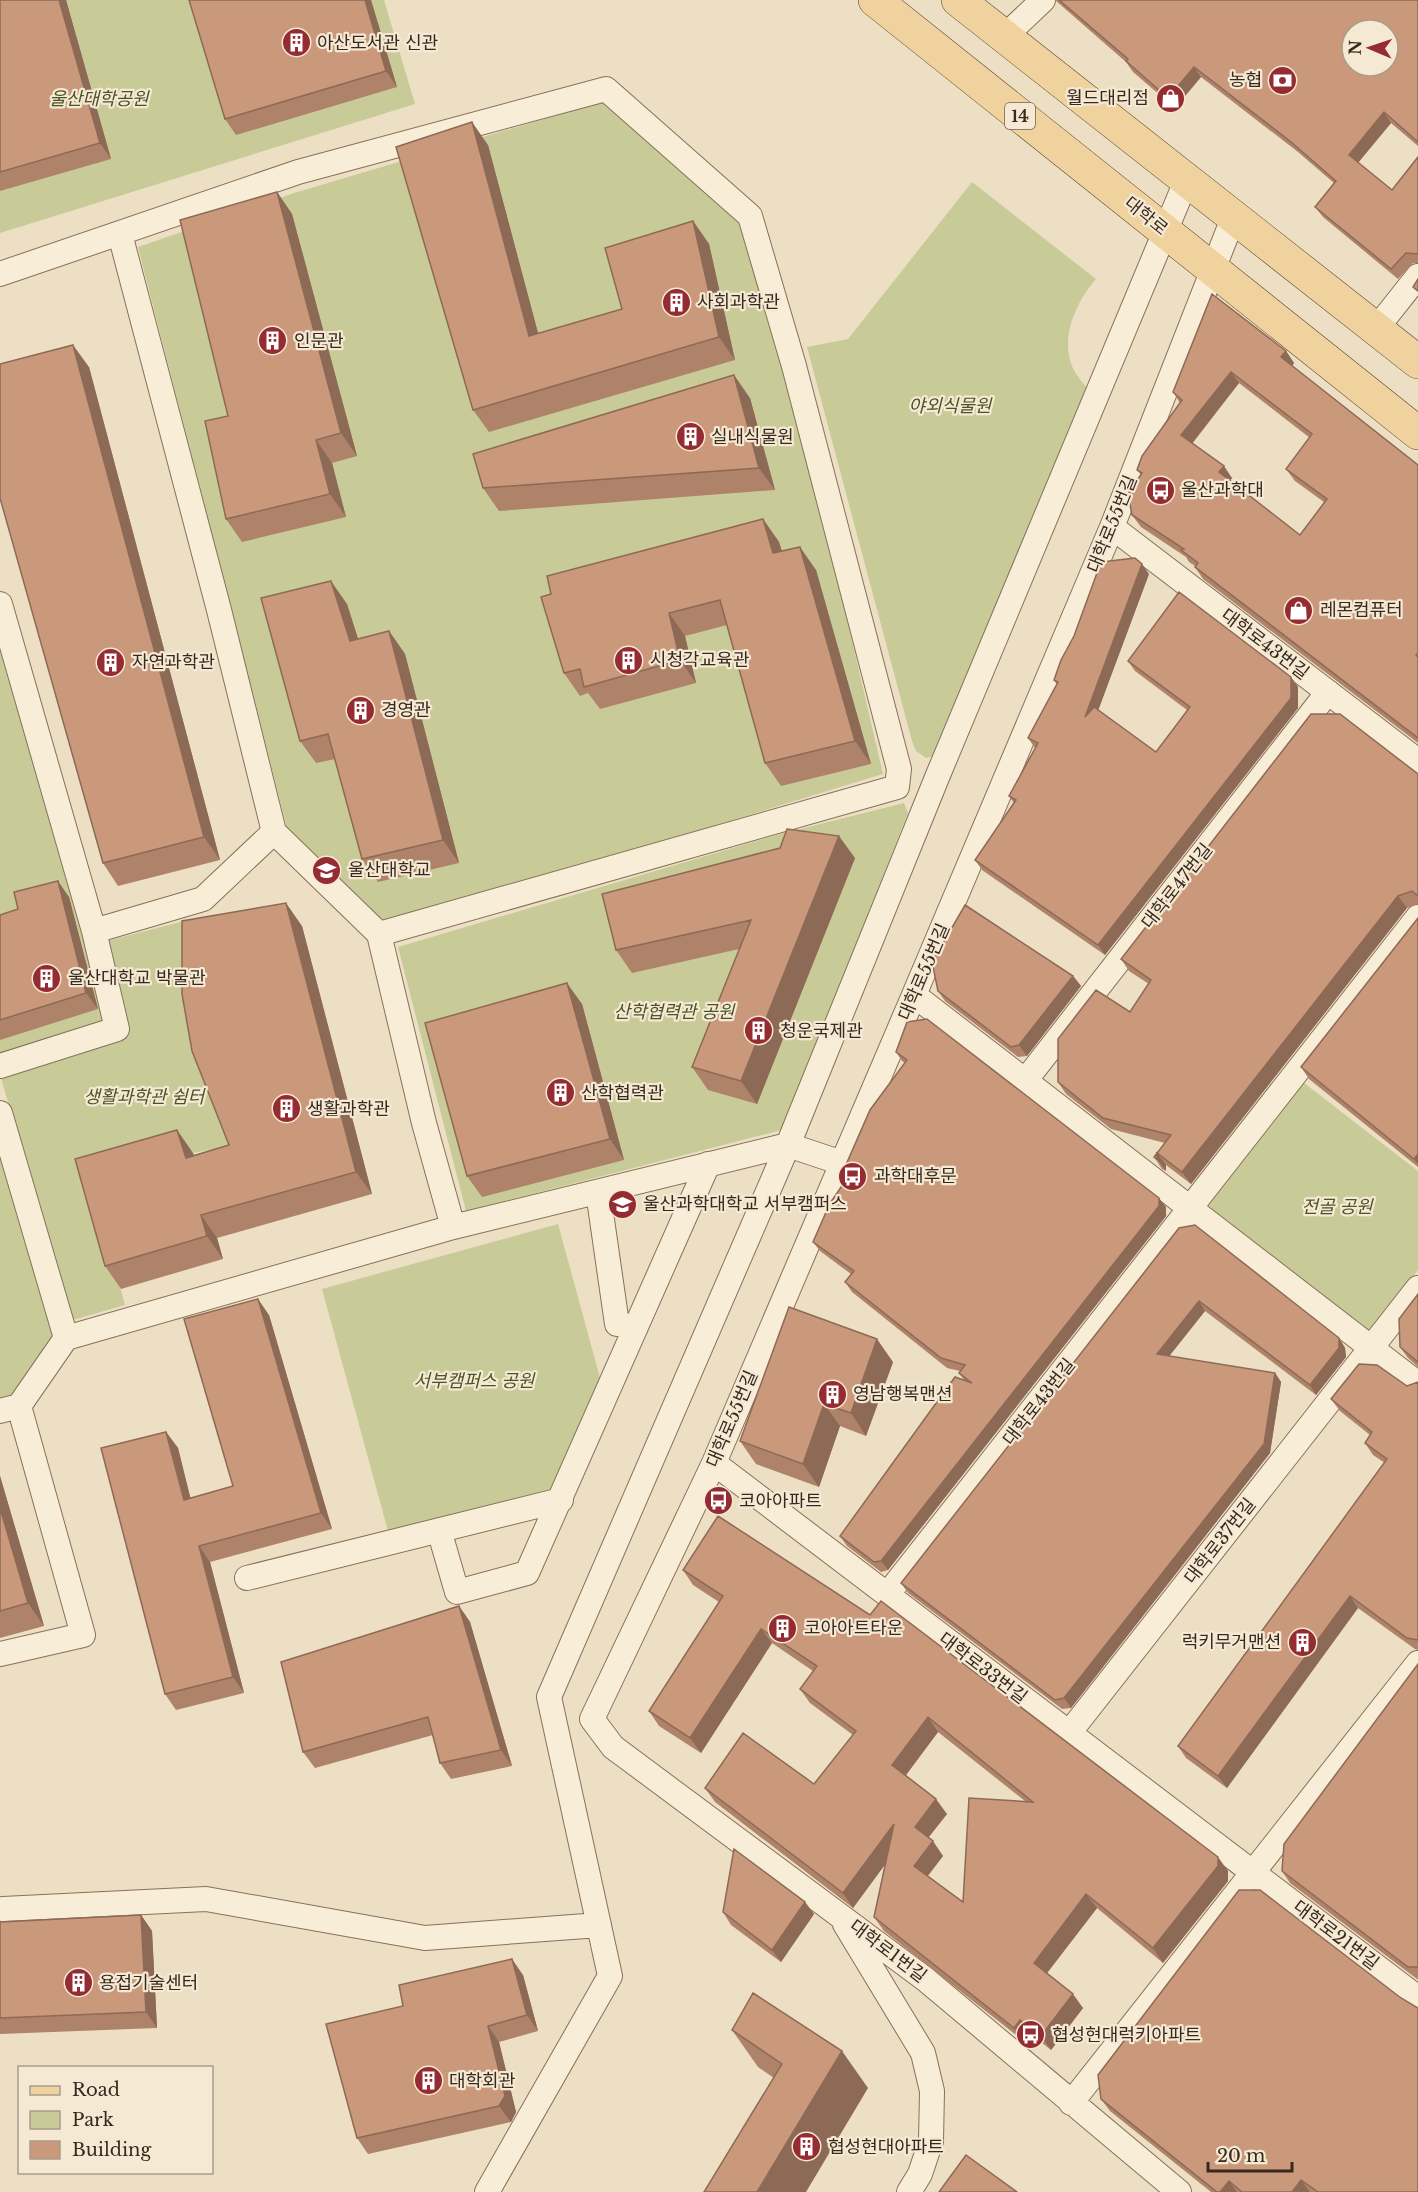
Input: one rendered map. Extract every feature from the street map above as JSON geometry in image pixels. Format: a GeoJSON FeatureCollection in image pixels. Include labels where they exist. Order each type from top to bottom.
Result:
{"type":"FeatureCollection","features":[{"type":"Feature","properties":{"kind":"main road","name":"대학로"},"geometry":{"type":"LineString","coordinates":[[875,0],[1418,433]]}},
{"type":"Feature","properties":{"kind":"main road"},"geometry":{"type":"LineString","coordinates":[[958,0],[1418,362]]}},
{"type":"Feature","properties":{"kind":"street"},"geometry":{"type":"LineString","coordinates":[[1004,37],[1043,0]]}},
{"type":"Feature","properties":{"kind":"street"},"geometry":{"type":"LineString","coordinates":[[0,274],[298,172],[606,89],[750,216],[829,496],[899,769],[897,787]]}},
{"type":"Feature","properties":{"kind":"street"},"geometry":{"type":"LineString","coordinates":[[487,2192],[610,1976],[549,1697],[788,1144],[938,775],[1187,179]]}},
{"type":"Feature","properties":{"kind":"street","name":"대학로55번길"},"geometry":{"type":"LineString","coordinates":[[592,1719],[714,1463],[914,995],[1112,527],[1234,216]]}},
{"type":"Feature","properties":{"kind":"street"},"geometry":{"type":"LineString","coordinates":[[120,234],[219,610],[274,832],[379,934],[424,1124],[453,1227]]}},
{"type":"Feature","properties":{"kind":"street"},"geometry":{"type":"LineString","coordinates":[[1376,329],[1418,276]]}},
{"type":"Feature","properties":{"kind":"street","name":"대학로43번길"},"geometry":{"type":"LineString","coordinates":[[1112,527],[1418,761]]}},
{"type":"Feature","properties":{"kind":"street"},"geometry":{"type":"LineString","coordinates":[[0,604],[94,931],[117,1029],[0,1066]]}},
{"type":"Feature","properties":{"kind":"street","name":"대학로47번길"},"geometry":{"type":"LineString","coordinates":[[1025,1081],[1328,692]]}},
{"type":"Feature","properties":{"kind":"street"},"geometry":{"type":"LineString","coordinates":[[379,934],[938,775]]}},
{"type":"Feature","properties":{"kind":"street"},"geometry":{"type":"LineString","coordinates":[[94,931],[203,899],[274,832]]}},
{"type":"Feature","properties":{"kind":"street","name":"대학로43번길"},"geometry":{"type":"LineString","coordinates":[[888,1595],[1418,917]]}},
{"type":"Feature","properties":{"kind":"street"},"geometry":{"type":"LineString","coordinates":[[914,995],[1418,1384]]}},
{"type":"Feature","properties":{"kind":"street"},"geometry":{"type":"LineString","coordinates":[[0,1113],[66,1338]]}},
{"type":"Feature","properties":{"kind":"street"},"geometry":{"type":"LineString","coordinates":[[0,1654],[82,1635],[9,1408],[66,1338],[453,1227],[788,1144],[842,1163]]}},
{"type":"Feature","properties":{"kind":"street"},"geometry":{"type":"LineString","coordinates":[[439,1530],[457,1592],[526,1573],[561,1500],[708,1164]]}},
{"type":"Feature","properties":{"kind":"street"},"geometry":{"type":"LineString","coordinates":[[598,1192],[617,1324],[636,1328]]}},
{"type":"Feature","properties":{"kind":"street","name":"대학로37번길"},"geometry":{"type":"LineString","coordinates":[[1069,1733],[1418,1288]]}},
{"type":"Feature","properties":{"kind":"street","name":"대학로33번길"},"geometry":{"type":"LineString","coordinates":[[714,1463],[1253,1872]]}},
{"type":"Feature","properties":{"kind":"street"},"geometry":{"type":"LineString","coordinates":[[247,1578],[561,1500]]}},
{"type":"Feature","properties":{"kind":"street"},"geometry":{"type":"LineString","coordinates":[[1071,2103],[1418,1663]]}},
{"type":"Feature","properties":{"kind":"street","name":"대학로1번길"},"geometry":{"type":"LineString","coordinates":[[592,1719],[613,1747],[925,1979],[1179,2192]]}},
{"type":"Feature","properties":{"kind":"street","name":"대학로21번길"},"geometry":{"type":"LineString","coordinates":[[1253,1872],[1418,1998]]}},
{"type":"Feature","properties":{"kind":"street"},"geometry":{"type":"LineString","coordinates":[[3,1909],[206,1899],[425,1938],[599,1925]]}},
{"type":"Feature","properties":{"kind":"street"},"geometry":{"type":"LineString","coordinates":[[839,1914],[923,2053],[932,2091],[931,2141],[920,2174],[909,2192]]}},
{"type":"Feature","properties":{"kind":"green space","name":"울산대학공원"},"geometry":{"type":"Polygon","coordinates":[[[0,0],[384,0],[415,104],[0,233],[0,0]]]}},
{"type":"Feature","properties":{"kind":"green space"},"geometry":{"type":"Polygon","coordinates":[[[605,101],[742,223],[817,490],[883,774],[700,830],[425,908],[380,924],[289,836],[138,247],[294,193],[605,101]]]}},
{"type":"Feature","properties":{"kind":"green space","name":"야외식물원"},"geometry":{"type":"Polygon","coordinates":[[[972,182],[1096,279],[1077,308],[1069,331],[1068,343],[1073,369],[1089,390],[938,755],[926,758],[916,751],[912,741],[807,347],[848,339],[972,182]]]}},
{"type":"Feature","properties":{"kind":"green space"},"geometry":{"type":"Polygon","coordinates":[[[0,604],[117,1029],[0,1066],[0,604]]]}},
{"type":"Feature","properties":{"kind":"green space","name":"산학협력관 공원"},"geometry":{"type":"Polygon","coordinates":[[[904,803],[908,813],[782,1130],[466,1211],[398,947],[780,834],[904,803]]]}},
{"type":"Feature","properties":{"kind":"green space","name":"생활과학관 쉼터"},"geometry":{"type":"Polygon","coordinates":[[[192,919],[236,1145],[193,1153],[91,1182],[125,1305],[73,1320],[0,1075],[126,1031],[103,942],[192,919]]]}},
{"type":"Feature","properties":{"kind":"green space","name":"전골 공원"},"geometry":{"type":"Polygon","coordinates":[[[1304,1083],[1418,1171],[1418,1270],[1370,1333],[1207,1205],[1304,1083]]]}},
{"type":"Feature","properties":{"kind":"green space"},"geometry":{"type":"Polygon","coordinates":[[[0,1143],[58,1337],[15,1397],[0,1401],[0,1143]]]}},
{"type":"Feature","properties":{"kind":"green space","name":"서부캠퍼스 공원"},"geometry":{"type":"Polygon","coordinates":[[[558,1224],[605,1396],[561,1500],[391,1542],[322,1289],[558,1224]]]}},
{"type":"Feature","properties":{"kind":"building"},"geometry":{"type":"Polygon","coordinates":[[[0,0],[59,0],[100,143],[0,172],[0,0]]]}},
{"type":"Feature","properties":{"kind":"building","name":"아산도서관 신관"},"geometry":{"type":"Polygon","coordinates":[[[189,0],[365,0],[386,71],[225,119],[189,0]]]}},
{"type":"Feature","properties":{"kind":"building"},"geometry":{"type":"Polygon","coordinates":[[[1059,0],[1418,0],[1418,142],[1384,112],[1349,155],[1392,190],[1418,157],[1418,254],[1406,253],[1391,269],[1315,207],[1336,181],[1291,142],[1194,67],[1168,98],[1126,61],[1128,59],[1059,0]]]}},
{"type":"Feature","properties":{"kind":"building","name":"사회과학관"},"geometry":{"type":"Polygon","coordinates":[[[472,122],[529,336],[622,309],[605,248],[693,221],[719,337],[473,410],[396,147],[472,122]]]}},
{"type":"Feature","properties":{"kind":"building","name":"인문관"},"geometry":{"type":"Polygon","coordinates":[[[277,192],[341,433],[316,440],[330,494],[226,519],[205,421],[228,416],[180,220],[277,192]]]}},
{"type":"Feature","properties":{"kind":"building"},"geometry":{"type":"Polygon","coordinates":[[[1418,279],[1418,291],[1413,287],[1418,279]]]}},
{"type":"Feature","properties":{"kind":"building"},"geometry":{"type":"Polygon","coordinates":[[[1212,294],[1286,351],[1281,357],[1418,465],[1418,653],[1416,655],[1418,657],[1418,738],[1195,567],[1198,563],[1181,550],[1184,549],[1132,515],[1128,494],[1142,473],[1137,470],[1142,456],[1182,400],[1173,392],[1212,294]],[[1231,372],[1181,435],[1224,466],[1219,472],[1300,535],[1327,499],[1286,469],[1312,434],[1231,372]]]}},
{"type":"Feature","properties":{"kind":"building","name":"자연과학관"},"geometry":{"type":"Polygon","coordinates":[[[73,345],[204,837],[103,863],[0,498],[0,364],[73,345]]]}},
{"type":"Feature","properties":{"kind":"building"},"geometry":{"type":"Polygon","coordinates":[[[734,375],[759,468],[483,488],[473,454],[734,375]]]}},
{"type":"Feature","properties":{"kind":"building","name":"시청각교육관"},"geometry":{"type":"Polygon","coordinates":[[[763,519],[773,553],[800,547],[855,741],[765,763],[720,600],[669,613],[680,660],[584,687],[580,669],[564,673],[541,597],[551,594],[547,576],[763,519]]]}},
{"type":"Feature","properties":{"kind":"building"},"geometry":{"type":"Polygon","coordinates":[[[1135,558],[1142,564],[1085,717],[1094,707],[1156,752],[1190,707],[1128,661],[1179,592],[1291,677],[1291,698],[1098,945],[975,860],[1016,800],[1009,796],[1038,743],[1028,738],[1058,682],[1054,680],[1061,660],[1074,636],[1101,562],[1135,558]]]}},
{"type":"Feature","properties":{"kind":"building","name":"경영관"},"geometry":{"type":"Polygon","coordinates":[[[331,581],[350,641],[389,631],[443,840],[362,859],[328,734],[300,741],[261,598],[331,581]]]}},
{"type":"Feature","properties":{"kind":"building"},"geometry":{"type":"Polygon","coordinates":[[[1311,714],[1340,714],[1418,774],[1418,896],[1412,891],[1398,896],[1182,1172],[1157,1153],[1171,1135],[1103,1118],[1058,1082],[1058,1039],[1096,990],[1130,1012],[1151,980],[1121,959],[1311,714]]]}},
{"type":"Feature","properties":{"kind":"building"},"geometry":{"type":"Polygon","coordinates":[[[787,829],[839,836],[741,1081],[692,1067],[751,920],[616,950],[602,894],[780,848],[787,829]]]}},
{"type":"Feature","properties":{"kind":"building","name":"울산대학교 박물관"},"geometry":{"type":"Polygon","coordinates":[[[58,881],[86,993],[0,1020],[0,915],[18,909],[14,892],[58,881]]]}},
{"type":"Feature","properties":{"kind":"building","name":"생활과학관"},"geometry":{"type":"Polygon","coordinates":[[[286,903],[356,1172],[201,1215],[207,1236],[105,1266],[75,1159],[177,1130],[186,1158],[229,1145],[192,1051],[182,994],[182,921],[286,903]]]}},
{"type":"Feature","properties":{"kind":"building"},"geometry":{"type":"Polygon","coordinates":[[[965,905],[1073,976],[1019,1045],[1011,1047],[938,991],[932,962],[965,905]]]}},
{"type":"Feature","properties":{"kind":"building"},"geometry":{"type":"Polygon","coordinates":[[[1418,918],[1418,1154],[1414,1159],[1301,1067],[1418,918]]]}},
{"type":"Feature","properties":{"kind":"building","name":"산학협력관"},"geometry":{"type":"Polygon","coordinates":[[[567,983],[610,1139],[467,1176],[425,1023],[567,983]]]}},
{"type":"Feature","properties":{"kind":"building"},"geometry":{"type":"Polygon","coordinates":[[[927,1019],[1159,1198],[1159,1206],[881,1561],[874,1562],[840,1536],[955,1377],[972,1383],[959,1373],[965,1365],[941,1358],[845,1282],[854,1271],[813,1242],[830,1203],[846,1180],[841,1176],[870,1110],[907,1060],[896,1052],[907,1022],[927,1019]]]}},
{"type":"Feature","properties":{"kind":"building"},"geometry":{"type":"Polygon","coordinates":[[[1195,1225],[1339,1338],[1339,1348],[1310,1385],[1199,1301],[1157,1354],[1275,1373],[1264,1444],[1064,1698],[1055,1700],[901,1583],[1179,1228],[1195,1225]]]}},
{"type":"Feature","properties":{"kind":"building"},"geometry":{"type":"Polygon","coordinates":[[[1418,1294],[1418,1362],[1400,1347],[1399,1319],[1418,1294]]]}},
{"type":"Feature","properties":{"kind":"building"},"geometry":{"type":"Polygon","coordinates":[[[258,1299],[321,1513],[199,1546],[233,1677],[165,1694],[101,1448],[166,1432],[184,1500],[233,1486],[184,1319],[258,1299]]]}},
{"type":"Feature","properties":{"kind":"building","name":"영남행복맨션"},"geometry":{"type":"Polygon","coordinates":[[[789,1307],[877,1339],[851,1413],[824,1404],[803,1464],[740,1441],[789,1307]]]}},
{"type":"Feature","properties":{"kind":"building"},"geometry":{"type":"Polygon","coordinates":[[[1359,1364],[1377,1365],[1407,1386],[1418,1382],[1418,1640],[1407,1638],[1350,1596],[1218,1776],[1178,1746],[1387,1459],[1365,1443],[1372,1432],[1331,1399],[1359,1364]]]}},
{"type":"Feature","properties":{"kind":"building"},"geometry":{"type":"Polygon","coordinates":[[[0,1508],[28,1603],[0,1611],[0,1508]]]}},
{"type":"Feature","properties":{"kind":"building"},"geometry":{"type":"Polygon","coordinates":[[[718,1516],[870,1615],[881,1601],[1218,1857],[1218,1866],[1153,1948],[1086,1894],[1034,1963],[1073,1994],[1041,2036],[1020,2020],[1014,2028],[874,1917],[894,1824],[843,1893],[705,1788],[743,1733],[814,1784],[856,1731],[800,1689],[817,1666],[761,1629],[690,1738],[649,1711],[723,1596],[683,1570],[718,1516]],[[928,1717],[892,1765],[936,1799],[915,1827],[933,1841],[914,1866],[963,1902],[969,1798],[1033,1802],[928,1717]]]}},
{"type":"Feature","properties":{"kind":"building"},"geometry":{"type":"Polygon","coordinates":[[[459,1606],[501,1750],[440,1763],[428,1717],[303,1752],[281,1662],[459,1606]]]}},
{"type":"Feature","properties":{"kind":"building"},"geometry":{"type":"Polygon","coordinates":[[[1418,1664],[1418,1967],[1408,1967],[1282,1871],[1284,1844],[1418,1664]]]}},
{"type":"Feature","properties":{"kind":"building"},"geometry":{"type":"Polygon","coordinates":[[[734,1849],[805,1902],[772,1950],[723,1912],[734,1849]]]}},
{"type":"Feature","properties":{"kind":"building"},"geometry":{"type":"Polygon","coordinates":[[[1239,1890],[1260,1890],[1401,1998],[1418,2008],[1418,2192],[1318,2192],[1301,2180],[1292,2192],[1242,2192],[1229,2181],[1220,2192],[1217,2192],[1101,2099],[1098,2075],[1239,1890]]]}},
{"type":"Feature","properties":{"kind":"building","name":"용접기술센터"},"geometry":{"type":"Polygon","coordinates":[[[141,1915],[146,2012],[0,2018],[0,1922],[141,1915]]]}},
{"type":"Feature","properties":{"kind":"building","name":"대학회관"},"geometry":{"type":"Polygon","coordinates":[[[512,1959],[527,2015],[488,2026],[505,2096],[499,2106],[357,2138],[326,2024],[403,2006],[399,1985],[512,1959]]]}},
{"type":"Feature","properties":{"kind":"building"},"geometry":{"type":"Polygon","coordinates":[[[753,1993],[842,2051],[757,2192],[704,2192],[782,2064],[732,2030],[753,1993]]]}},
{"type":"Feature","properties":{"kind":"building"},"geometry":{"type":"Polygon","coordinates":[[[966,2155],[1017,2192],[939,2192],[966,2155]]]}},
{"type":"Feature","properties":{"kind":"place","name":"아산도서관 신관"},"geometry":{"type":"Point","coordinates":[296,43]}},
{"type":"Feature","properties":{"kind":"place","name":"농협"},"geometry":{"type":"Point","coordinates":[1283,80]}},
{"type":"Feature","properties":{"kind":"place","name":"월드대리점"},"geometry":{"type":"Point","coordinates":[1170,98]}},
{"type":"Feature","properties":{"kind":"place","name":"사회과학관"},"geometry":{"type":"Point","coordinates":[676,302]}},
{"type":"Feature","properties":{"kind":"place","name":"인문관"},"geometry":{"type":"Point","coordinates":[273,341]}},
{"type":"Feature","properties":{"kind":"place","name":"실내식물원"},"geometry":{"type":"Point","coordinates":[690,437]}},
{"type":"Feature","properties":{"kind":"place","name":"울산과학대"},"geometry":{"type":"Point","coordinates":[1160,490]}},
{"type":"Feature","properties":{"kind":"place","name":"레몬컴퓨터"},"geometry":{"type":"Point","coordinates":[1299,610]}},
{"type":"Feature","properties":{"kind":"place","name":"시청각교육관"},"geometry":{"type":"Point","coordinates":[629,660]}},
{"type":"Feature","properties":{"kind":"place","name":"자연과학관"},"geometry":{"type":"Point","coordinates":[111,662]}},
{"type":"Feature","properties":{"kind":"place","name":"경영관"},"geometry":{"type":"Point","coordinates":[360,710]}},
{"type":"Feature","properties":{"kind":"place","name":"울산대학교"},"geometry":{"type":"Point","coordinates":[327,870]}},
{"type":"Feature","properties":{"kind":"place","name":"울산대학교 박물관"},"geometry":{"type":"Point","coordinates":[47,978]}},
{"type":"Feature","properties":{"kind":"place","name":"청운국제관"},"geometry":{"type":"Point","coordinates":[759,1031]}},
{"type":"Feature","properties":{"kind":"place","name":"산학협력관"},"geometry":{"type":"Point","coordinates":[560,1093]}},
{"type":"Feature","properties":{"kind":"place","name":"생활과학관"},"geometry":{"type":"Point","coordinates":[286,1109]}},
{"type":"Feature","properties":{"kind":"place","name":"과학대후문"},"geometry":{"type":"Point","coordinates":[853,1176]}},
{"type":"Feature","properties":{"kind":"place","name":"울산과학대학교 서부캠퍼스"},"geometry":{"type":"Point","coordinates":[622,1204]}},
{"type":"Feature","properties":{"kind":"place","name":"영남행복맨션"},"geometry":{"type":"Point","coordinates":[832,1394]}},
{"type":"Feature","properties":{"kind":"place","name":"코아아파트"},"geometry":{"type":"Point","coordinates":[718,1501]}},
{"type":"Feature","properties":{"kind":"place","name":"코아아트타운"},"geometry":{"type":"Point","coordinates":[783,1628]}},
{"type":"Feature","properties":{"kind":"place","name":"럭키무거맨션"},"geometry":{"type":"Point","coordinates":[1302,1642]}},
{"type":"Feature","properties":{"kind":"place","name":"용접기술센터"},"geometry":{"type":"Point","coordinates":[78,1983]}},
{"type":"Feature","properties":{"kind":"place","name":"협성현대럭키아파트"},"geometry":{"type":"Point","coordinates":[1031,2035]}},
{"type":"Feature","properties":{"kind":"place","name":"대학회관"},"geometry":{"type":"Point","coordinates":[428,2081]}},
{"type":"Feature","properties":{"kind":"place","name":"협성현대아파트"},"geometry":{"type":"Point","coordinates":[807,2147]}}]}
